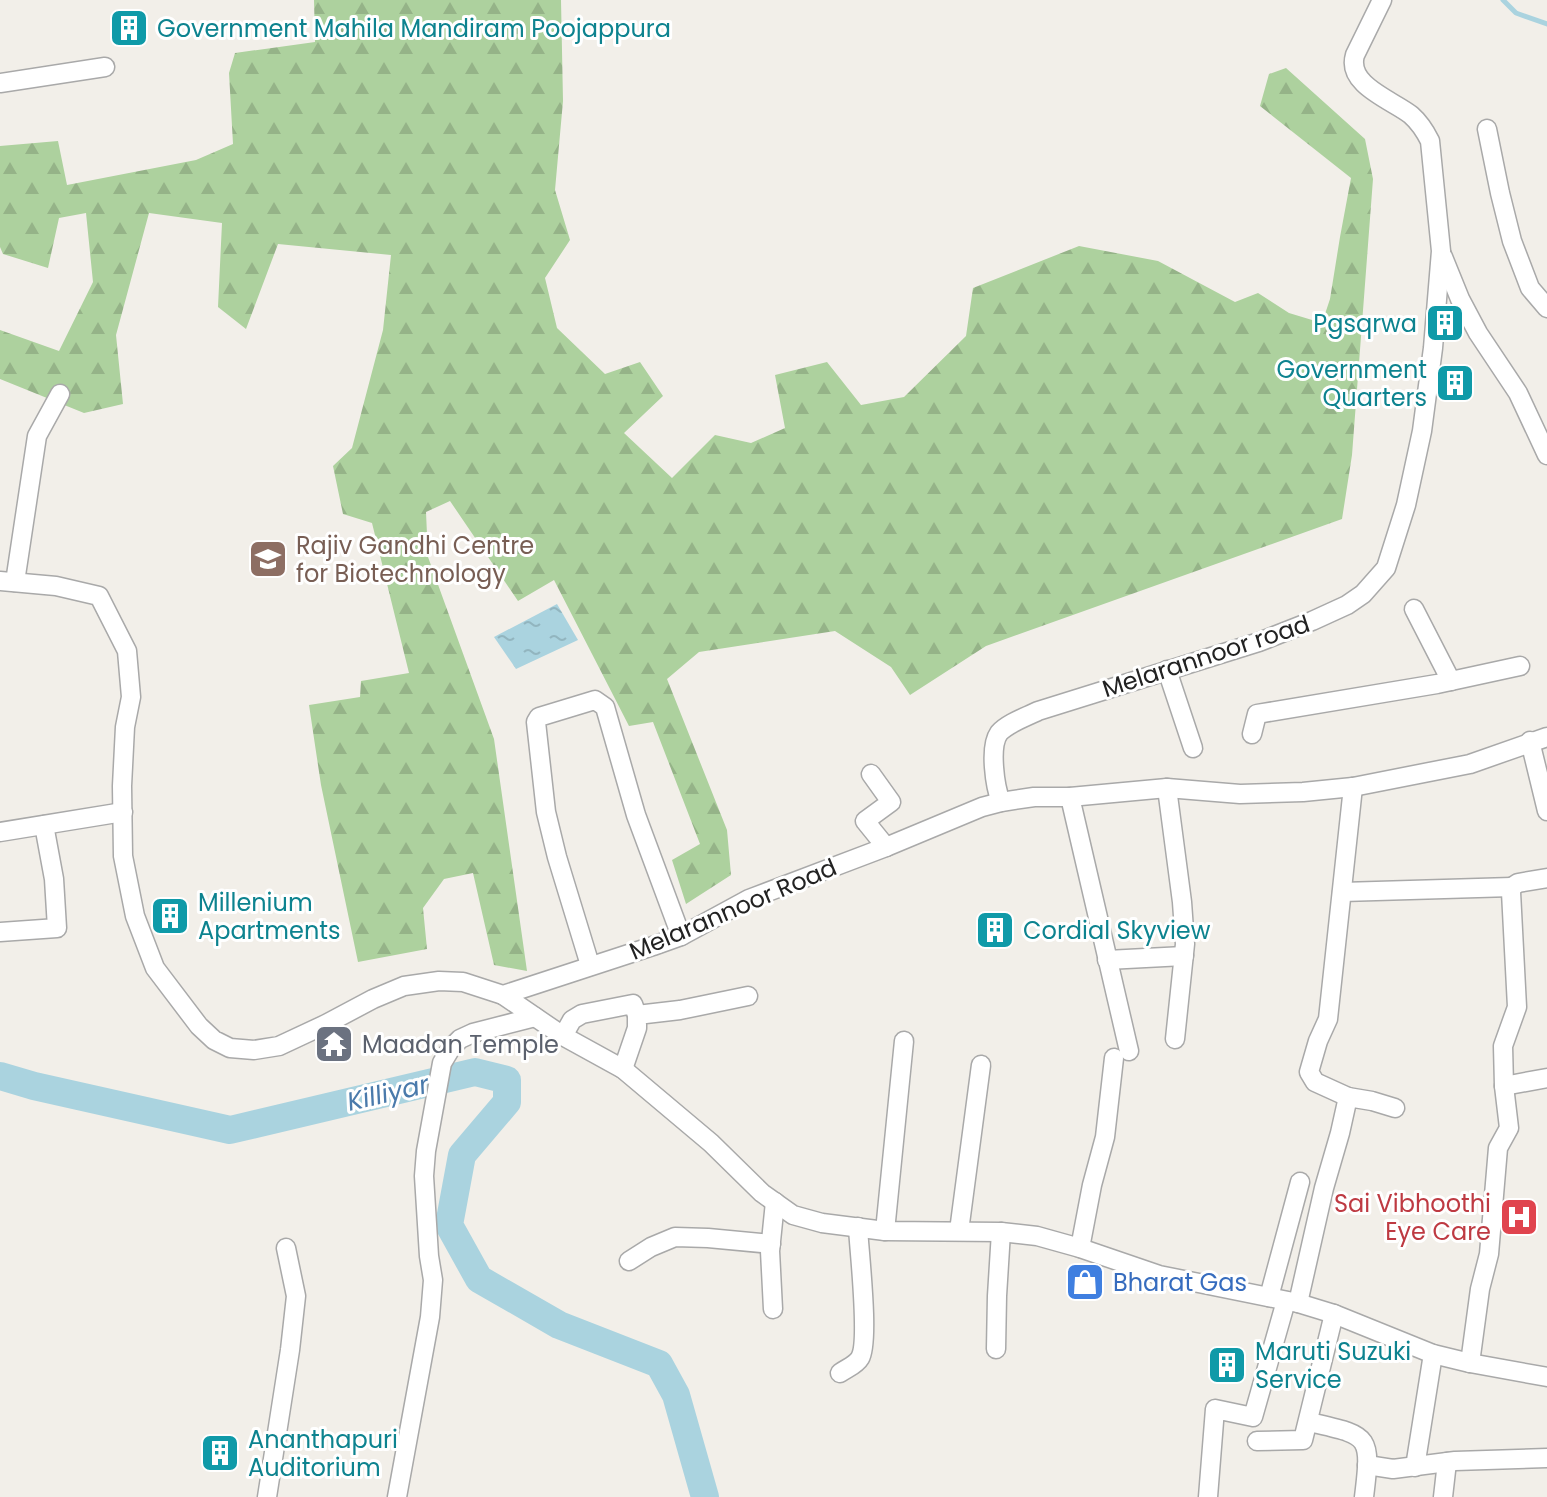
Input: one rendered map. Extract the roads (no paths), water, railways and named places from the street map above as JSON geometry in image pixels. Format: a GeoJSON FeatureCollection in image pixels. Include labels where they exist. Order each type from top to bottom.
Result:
{"type":"FeatureCollection","features":[{"type":"Feature","properties":{"kind":"street","name":"Melarannoor road"},"geometry":{"type":"LineString","coordinates":[[1001,802],[993,748],[999,734],[1010,725],[1038,711],[1259,642],[1312,621],[1363,594],[1386,568],[1406,505],[1422,431],[1441,251],[1430,141],[1413,117],[1360,82],[1354,72],[1355,55],[1382,0]]}},
{"type":"Feature","properties":{"kind":"street"},"geometry":{"type":"LineString","coordinates":[[0,83],[105,67]]}},
{"type":"Feature","properties":{"kind":"street"},"geometry":{"type":"LineString","coordinates":[[1487,129],[1512,241],[1530,288],[1547,308]]}},
{"type":"Feature","properties":{"kind":"street"},"geometry":{"type":"LineString","coordinates":[[1441,251],[1460,299],[1478,333],[1542,427],[1547,455]]}},
{"type":"Feature","properties":{"kind":"street"},"geometry":{"type":"LineString","coordinates":[[60,394],[37,436],[8,582],[56,586],[99,596],[127,651],[131,697],[125,727],[123,856],[135,916],[155,968],[199,1026],[214,1040],[230,1048],[254,1050],[279,1046],[404,986],[439,981],[463,982],[503,995],[563,1036],[623,1069],[711,1143],[762,1193],[793,1215],[822,1223],[885,1231],[1001,1232],[1037,1236],[1159,1275],[1334,1314],[1433,1354],[1547,1377]]}},
{"type":"Feature","properties":{"kind":"street"},"geometry":{"type":"LineString","coordinates":[[1414,609],[1451,681]]}},
{"type":"Feature","properties":{"kind":"street"},"geometry":{"type":"LineString","coordinates":[[1252,734],[1257,714],[1520,666]]}},
{"type":"Feature","properties":{"kind":"street"},"geometry":{"type":"LineString","coordinates":[[1167,670],[1193,748]]}},
{"type":"Feature","properties":{"kind":"street"},"geometry":{"type":"LineString","coordinates":[[590,965],[546,812],[536,722],[539,717],[595,700],[605,707],[636,815],[681,936]]}},
{"type":"Feature","properties":{"kind":"street"},"geometry":{"type":"LineString","coordinates":[[1538,739],[1547,811]]}},
{"type":"Feature","properties":{"kind":"street","name":"Melarannoor Road"},"geometry":{"type":"LineString","coordinates":[[503,995],[681,936],[749,899],[973,810],[1001,802],[1167,788],[1240,794],[1353,787],[1470,764],[1538,739]]}},
{"type":"Feature","properties":{"kind":"street"},"geometry":{"type":"LineString","coordinates":[[871,774],[891,802],[865,821],[886,847]]}},
{"type":"Feature","properties":{"kind":"street"},"geometry":{"type":"LineString","coordinates":[[1353,787],[1328,1019],[1309,1072],[1315,1082],[1348,1097],[1395,1108]]}},
{"type":"Feature","properties":{"kind":"street"},"geometry":{"type":"LineString","coordinates":[[1167,788],[1182,902],[1184,956],[1175,1039]]}},
{"type":"Feature","properties":{"kind":"street"},"geometry":{"type":"LineString","coordinates":[[1070,797],[1107,960],[1121,1055],[1080,1248]]}},
{"type":"Feature","properties":{"kind":"street"},"geometry":{"type":"LineString","coordinates":[[0,832],[123,812]]}},
{"type":"Feature","properties":{"kind":"street"},"geometry":{"type":"LineString","coordinates":[[0,932],[57,928],[54,879],[44,825]]}},
{"type":"Feature","properties":{"kind":"street"},"geometry":{"type":"LineString","coordinates":[[1342,892],[1512,887],[1547,878]]}},
{"type":"Feature","properties":{"kind":"street"},"geometry":{"type":"LineString","coordinates":[[1470,1363],[1480,1289],[1489,1254],[1498,1148],[1509,1128],[1503,1046],[1517,1007],[1512,887]]}},
{"type":"Feature","properties":{"kind":"street"},"geometry":{"type":"LineString","coordinates":[[1107,960],[1184,956]]}},
{"type":"Feature","properties":{"kind":"street"},"geometry":{"type":"LineString","coordinates":[[637,1015],[748,996]]}},
{"type":"Feature","properties":{"kind":"street"},"geometry":{"type":"LineString","coordinates":[[563,1036],[572,1020],[582,1014],[633,1004],[637,1028],[623,1069]]}},
{"type":"Feature","properties":{"kind":"street"},"geometry":{"type":"LineString","coordinates":[[397,1497],[430,1317],[433,1280],[424,1176],[442,1063],[460,1039],[535,1017]]}},
{"type":"Feature","properties":{"kind":"street"},"geometry":{"type":"LineString","coordinates":[[885,1231],[904,1041]]}},
{"type":"Feature","properties":{"kind":"street"},"geometry":{"type":"LineString","coordinates":[[959,1231],[981,1065]]}},
{"type":"Feature","properties":{"kind":"street"},"geometry":{"type":"LineString","coordinates":[[1504,1086],[1547,1078]]}},
{"type":"Feature","properties":{"kind":"street"},"geometry":{"type":"LineString","coordinates":[[1208,1497],[1215,1409],[1253,1417],[1284,1301],[1324,1188],[1348,1097]]}},
{"type":"Feature","properties":{"kind":"street"},"geometry":{"type":"LineString","coordinates":[[1284,1301],[1300,1182]]}},
{"type":"Feature","properties":{"kind":"street"},"geometry":{"type":"LineString","coordinates":[[773,1309],[771,1244],[775,1202]]}},
{"type":"Feature","properties":{"kind":"street"},"geometry":{"type":"LineString","coordinates":[[840,1373],[858,1362],[862,1352],[864,1317],[858,1227]]}},
{"type":"Feature","properties":{"kind":"street"},"geometry":{"type":"LineString","coordinates":[[996,1349],[1001,1232]]}},
{"type":"Feature","properties":{"kind":"street"},"geometry":{"type":"LineString","coordinates":[[629,1261],[675,1237],[771,1244]]}},
{"type":"Feature","properties":{"kind":"street"},"geometry":{"type":"LineString","coordinates":[[267,1497],[296,1296],[286,1248]]}},
{"type":"Feature","properties":{"kind":"street"},"geometry":{"type":"LineString","coordinates":[[1257,1441],[1303,1440],[1334,1314]]}},
{"type":"Feature","properties":{"kind":"street"},"geometry":{"type":"LineString","coordinates":[[1415,1467],[1433,1354]]}},
{"type":"Feature","properties":{"kind":"street"},"geometry":{"type":"LineString","coordinates":[[1309,1422],[1352,1432],[1361,1438],[1366,1445],[1364,1497]]}},
{"type":"Feature","properties":{"kind":"street"},"geometry":{"type":"LineString","coordinates":[[1367,1465],[1393,1469],[1447,1462],[1547,1458]]}},
{"type":"Feature","properties":{"kind":"street"},"geometry":{"type":"LineString","coordinates":[[1443,1497],[1447,1462]]}},
{"type":"Feature","properties":{"kind":"water"},"geometry":{"type":"Polygon","coordinates":[[[557,604],[578,640],[516,669],[494,637],[557,604]]]}},
{"type":"Feature","properties":{"kind":"waterway"},"geometry":{"type":"LineString","coordinates":[[1503,0],[1516,13],[1547,24]]}},
{"type":"Feature","properties":{"kind":"waterway","name":"Killiyar"},"geometry":{"type":"LineString","coordinates":[[0,1076],[230,1130],[475,1072],[507,1080],[507,1102],[462,1155],[449,1225],[479,1279],[559,1325],[659,1364],[676,1395],[705,1497]]}},
{"type":"Feature","properties":{"kind":"place","name":"Government Mahila Mandiram Poojappura"},"geometry":{"type":"Point","coordinates":[129,28]}},
{"type":"Feature","properties":{"kind":"place","name":"Pgsqrwa"},"geometry":{"type":"Point","coordinates":[1445,323]}},
{"type":"Feature","properties":{"kind":"place","name":"Government Quarters"},"geometry":{"type":"Point","coordinates":[1455,383]}},
{"type":"Feature","properties":{"kind":"place","name":"Rajiv Gandhi Centre for Biotechnology"},"geometry":{"type":"Point","coordinates":[268,559]}},
{"type":"Feature","properties":{"kind":"place","name":"Millenium Apartments"},"geometry":{"type":"Point","coordinates":[170,916]}},
{"type":"Feature","properties":{"kind":"place","name":"Cordial Skyview"},"geometry":{"type":"Point","coordinates":[995,930]}},
{"type":"Feature","properties":{"kind":"place","name":"Maadan Temple"},"geometry":{"type":"Point","coordinates":[334,1044]}},
{"type":"Feature","properties":{"kind":"place","name":"Sai Vibhoothi Eye Care"},"geometry":{"type":"Point","coordinates":[1519,1217]}},
{"type":"Feature","properties":{"kind":"place","name":"Bharat Gas"},"geometry":{"type":"Point","coordinates":[1085,1282]}},
{"type":"Feature","properties":{"kind":"place","name":"Maruti Suzuki Service"},"geometry":{"type":"Point","coordinates":[1227,1365]}},
{"type":"Feature","properties":{"kind":"place","name":"Ananthapuri Auditorium"},"geometry":{"type":"Point","coordinates":[220,1453]}}]}
